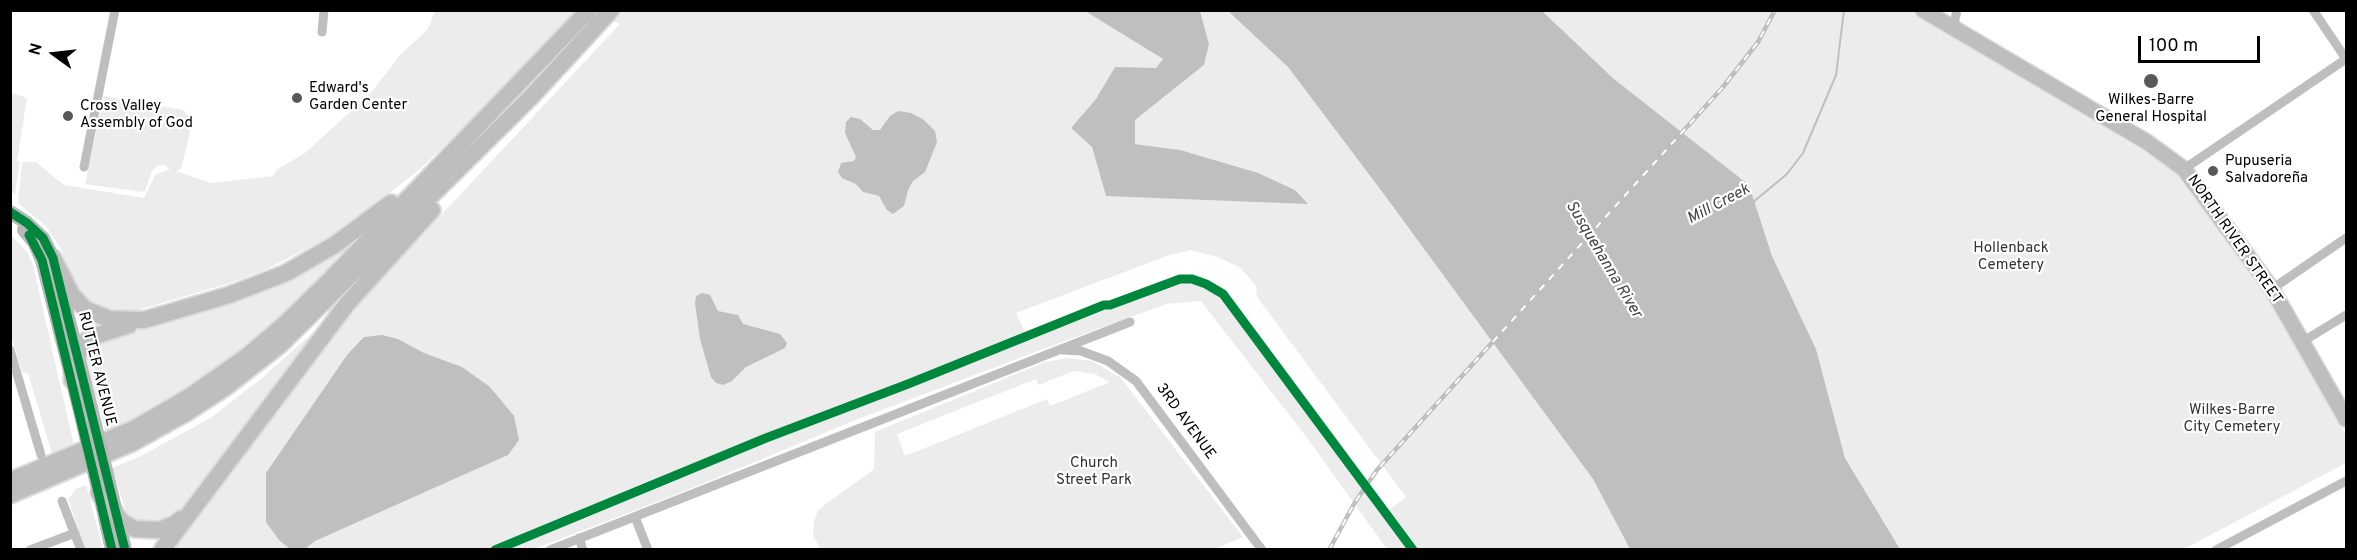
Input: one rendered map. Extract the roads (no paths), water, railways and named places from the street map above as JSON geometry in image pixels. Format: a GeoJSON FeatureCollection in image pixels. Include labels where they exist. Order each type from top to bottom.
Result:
{"type":"FeatureCollection","features":[{"type":"Feature","properties":{"kind":"highway"},"geometry":{"type":"LineString","coordinates":[[72,380],[77,355],[84,342],[144,320],[256,286],[311,259],[368,222],[439,158],[587,10]]}},
{"type":"Feature","properties":{"kind":"highway"},"geometry":{"type":"LineString","coordinates":[[10,481],[134,429],[189,397],[246,357],[286,323],[328,282],[587,10]]}},
{"type":"Feature","properties":{"kind":"highway"},"geometry":{"type":"LineString","coordinates":[[10,495],[132,443],[186,413],[226,387],[280,345],[531,97],[611,10]]}},
{"type":"Feature","properties":{"kind":"highway"},"geometry":{"type":"LineString","coordinates":[[162,549],[347,304],[502,134],[531,97]]}},
{"type":"Feature","properties":{"kind":"highway"},"geometry":{"type":"LineString","coordinates":[[54,258],[72,295],[86,309],[109,319],[144,320]]}},
{"type":"Feature","properties":{"kind":"highway"},"geometry":{"type":"LineString","coordinates":[[104,488],[117,517],[135,529],[159,530],[175,524],[193,509]]}},
{"type":"Feature","properties":{"kind":"main road","name":"NORTH RIVER STREET"},"geometry":{"type":"LineString","coordinates":[[1923,10],[2147,142],[2184,170],[2272,289],[2302,342],[2343,401],[2346,419]]}},
{"type":"Feature","properties":{"kind":"main road","name":"RUTTER AVENUE"},"geometry":{"type":"LineString","coordinates":[[12,214],[43,238],[54,258],[77,355],[85,409],[104,488],[112,549]]}},
{"type":"Feature","properties":{"kind":"main road","name":"RUTTER AVENUE"},"geometry":{"type":"LineString","coordinates":[[12,214],[30,236],[42,260],[72,380],[85,409]]}},
{"type":"Feature","properties":{"kind":"main road"},"geometry":{"type":"LineString","coordinates":[[117,517],[125,549]]}},
{"type":"Feature","properties":{"kind":"street"},"geometry":{"type":"LineString","coordinates":[[84,167],[115,10]]}},
{"type":"Feature","properties":{"kind":"street"},"geometry":{"type":"LineString","coordinates":[[321,32],[324,10]]}},
{"type":"Feature","properties":{"kind":"street"},"geometry":{"type":"LineString","coordinates":[[1953,29],[1957,10]]}},
{"type":"Feature","properties":{"kind":"street"},"geometry":{"type":"LineString","coordinates":[[2184,170],[2346,59],[2313,10]]}},
{"type":"Feature","properties":{"kind":"street"},"geometry":{"type":"LineString","coordinates":[[2272,289],[2346,238]]}},
{"type":"Feature","properties":{"kind":"street"},"geometry":{"type":"LineString","coordinates":[[2302,342],[2346,315]]}},
{"type":"Feature","properties":{"kind":"street"},"geometry":{"type":"LineString","coordinates":[[550,549],[1130,322]]}},
{"type":"Feature","properties":{"kind":"street","name":"3RD AVENUE"},"geometry":{"type":"LineString","coordinates":[[1057,350],[1081,351],[1099,357],[1119,367],[1136,381],[1262,549]]}},
{"type":"Feature","properties":{"kind":"street"},"geometry":{"type":"LineString","coordinates":[[10,351],[41,455]]}},
{"type":"Feature","properties":{"kind":"street"},"geometry":{"type":"LineString","coordinates":[[2216,549],[2346,481]]}},
{"type":"Feature","properties":{"kind":"street"},"geometry":{"type":"LineString","coordinates":[[62,501],[81,549]]}},
{"type":"Feature","properties":{"kind":"street"},"geometry":{"type":"LineString","coordinates":[[635,517],[648,549]]}},
{"type":"Feature","properties":{"kind":"street"},"geometry":{"type":"LineString","coordinates":[[30,549],[75,533]]}},
{"type":"Feature","properties":{"kind":"street"},"geometry":{"type":"LineString","coordinates":[[579,538],[583,549]]}},
{"type":"Feature","properties":{"kind":"water"},"geometry":{"type":"Polygon","coordinates":[[[1085,11],[1200,11],[1209,44],[1204,65],[1135,120],[1135,144],[1180,150],[1258,173],[1295,190],[1308,204],[1106,196],[1092,147],[1071,128],[1096,99],[1115,67],[1156,68],[1163,59],[1085,11]]]}},
{"type":"Feature","properties":{"kind":"water","name":"Susquehanna River"},"geometry":{"type":"Polygon","coordinates":[[[1228,11],[1542,11],[1614,79],[1749,185],[1772,256],[1816,349],[1845,458],[1900,549],[1630,549],[1593,479],[1383,193],[1288,67],[1228,11]]]}},
{"type":"Feature","properties":{"kind":"water"},"geometry":{"type":"Polygon","coordinates":[[[898,111],[911,113],[924,120],[935,131],[937,142],[925,172],[913,181],[904,206],[893,214],[887,210],[879,196],[863,192],[856,184],[842,178],[838,172],[841,163],[854,161],[856,157],[845,133],[846,122],[851,117],[860,119],[873,130],[880,130],[890,116],[898,111]]]}},
{"type":"Feature","properties":{"kind":"water"},"geometry":{"type":"Polygon","coordinates":[[[702,293],[710,295],[718,311],[738,315],[743,324],[780,334],[787,343],[785,348],[746,367],[732,381],[723,385],[716,383],[711,377],[700,339],[695,303],[696,296],[702,293]]]}},
{"type":"Feature","properties":{"kind":"water"},"geometry":{"type":"Polygon","coordinates":[[[382,335],[398,339],[424,353],[462,367],[490,387],[514,416],[519,440],[508,455],[315,541],[305,549],[290,549],[279,540],[266,522],[266,473],[347,355],[364,337],[382,335]]]}},
{"type":"Feature","properties":{"kind":"waterway","name":"Mill Creek"},"geometry":{"type":"LineString","coordinates":[[1752,203],[1787,174],[1803,153],[1836,75],[1844,10]]}},
{"type":"Feature","properties":{"kind":"railway"},"geometry":{"type":"LineString","coordinates":[[1329,550],[1354,504],[1377,470],[1723,87],[1758,42],[1775,10]]}},
{"type":"Feature","properties":{"kind":"place","name":"Wilkes-Barre General Hospital"},"geometry":{"type":"Point","coordinates":[2151,81]}},
{"type":"Feature","properties":{"kind":"place","name":"Edward's Garden Center"},"geometry":{"type":"Point","coordinates":[297,98]}},
{"type":"Feature","properties":{"kind":"place","name":"Cross Valley Assembly of God"},"geometry":{"type":"Point","coordinates":[68,116]}},
{"type":"Feature","properties":{"kind":"place","name":"Pupuseria Salvadoreña"},"geometry":{"type":"Point","coordinates":[2213,171]}},
{"type":"Feature","properties":{"kind":"park label","name":"Hollenback Cemetery"},"geometry":{"type":"Point","coordinates":[2011,258]}},
{"type":"Feature","properties":{"kind":"park label","name":"Wilkes-Barre City Cemetery"},"geometry":{"type":"Point","coordinates":[2232,420]}},
{"type":"Feature","properties":{"kind":"park label","name":"Church Street Park"},"geometry":{"type":"Point","coordinates":[1094,472]}}]}
